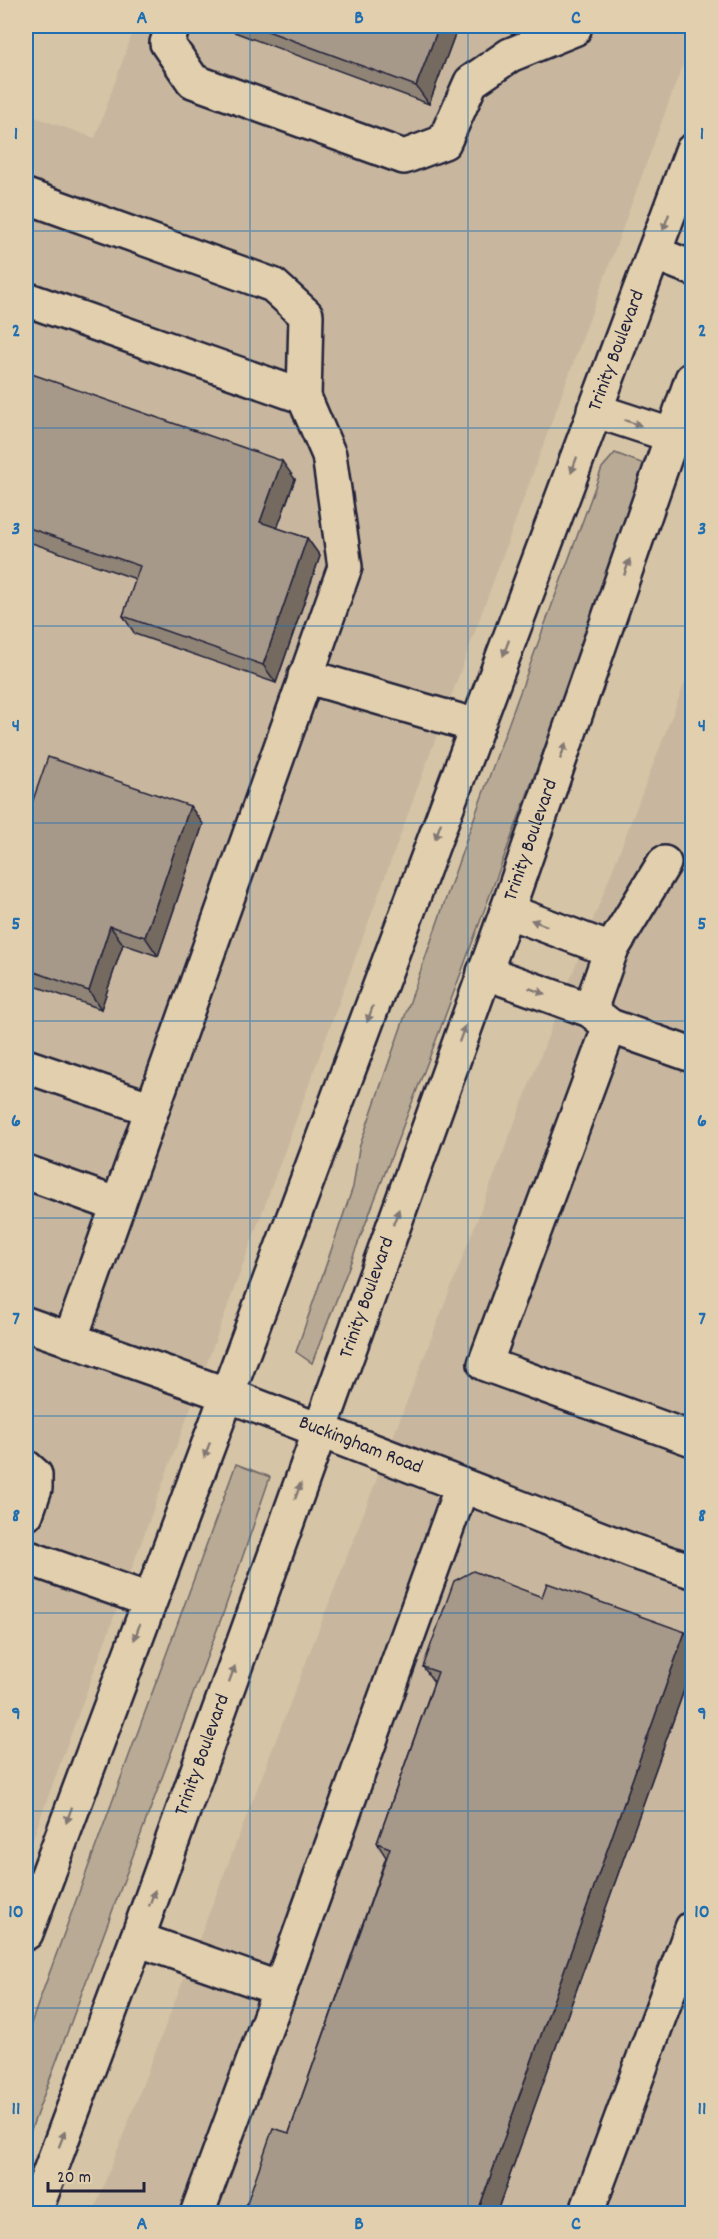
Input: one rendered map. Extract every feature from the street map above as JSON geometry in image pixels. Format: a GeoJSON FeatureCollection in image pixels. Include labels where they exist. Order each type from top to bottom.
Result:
{"type":"FeatureCollection","features":[{"type":"Feature","properties":{"kind":"main road"},"geometry":{"type":"LineString","coordinates":[[173,26],[167,43],[193,81],[404,157],[444,142],[471,82],[510,55],[574,29],[575,26]]}},
{"type":"Feature","properties":{"kind":"main road","name":"Trinity Boulevard"},"geometry":{"type":"LineString","coordinates":[[26,1933],[594,410],[693,151]]}},
{"type":"Feature","properties":{"kind":"main road"},"geometry":{"type":"LineString","coordinates":[[26,196],[273,285],[306,315],[304,397],[329,455],[345,567],[70,1340]]}},
{"type":"Feature","properties":{"kind":"main road"},"geometry":{"type":"LineString","coordinates":[[654,253],[693,268]]}},
{"type":"Feature","properties":{"kind":"main road"},"geometry":{"type":"LineString","coordinates":[[26,299],[304,397]]}},
{"type":"Feature","properties":{"kind":"main road","name":"Trinity Boulevard"},"geometry":{"type":"LineString","coordinates":[[34,2214],[137,1940],[484,972],[683,439],[693,379]]}},
{"type":"Feature","properties":{"kind":"main road"},"geometry":{"type":"LineString","coordinates":[[594,410],[683,439]]}},
{"type":"Feature","properties":{"kind":"main road"},"geometry":{"type":"LineString","coordinates":[[305,676],[477,726]]}},
{"type":"Feature","properties":{"kind":"main road"},"geometry":{"type":"LineString","coordinates":[[664,863],[611,950],[600,1018],[485,1364],[693,1439]]}},
{"type":"Feature","properties":{"kind":"main road"},"geometry":{"type":"LineString","coordinates":[[507,911],[611,950]]}},
{"type":"Feature","properties":{"kind":"main road"},"geometry":{"type":"LineString","coordinates":[[484,972],[693,1055]]}},
{"type":"Feature","properties":{"kind":"main road"},"geometry":{"type":"LineString","coordinates":[[26,1066],[152,1109]]}},
{"type":"Feature","properties":{"kind":"main road"},"geometry":{"type":"LineString","coordinates":[[26,1172],[118,1205]]}},
{"type":"Feature","properties":{"kind":"main road","name":"Buckingham Road"},"geometry":{"type":"LineString","coordinates":[[26,1324],[228,1395],[636,1552],[693,1571]]}},
{"type":"Feature","properties":{"kind":"main road"},"geometry":{"type":"LineString","coordinates":[[26,1467],[35,1474],[35,1488],[26,1514]]}},
{"type":"Feature","properties":{"kind":"main road"},"geometry":{"type":"LineString","coordinates":[[197,2214],[462,1486]]}},
{"type":"Feature","properties":{"kind":"main road"},"geometry":{"type":"LineString","coordinates":[[26,1557],[149,1600]]}},
{"type":"Feature","properties":{"kind":"main road"},"geometry":{"type":"LineString","coordinates":[[586,2214],[693,1928]]}},
{"type":"Feature","properties":{"kind":"main road"},"geometry":{"type":"LineString","coordinates":[[137,1940],[280,1989]]}},
{"type":"Feature","properties":{"kind":"shaded area"},"geometry":{"type":"Polygon","coordinates":[[[135,26],[692,26],[692,39],[26,1857],[26,114],[95,138],[135,26]]]}},
{"type":"Feature","properties":{"kind":"shaded area"},"geometry":{"type":"Polygon","coordinates":[[[615,453],[649,466],[438,1035],[312,1363],[296,1352],[353,1187],[359,1148],[469,832],[602,468],[615,453]]]}},
{"type":"Feature","properties":{"kind":"shaded area"},"geometry":{"type":"Polygon","coordinates":[[[692,664],[692,2213],[93,2213],[692,664]]]}},
{"type":"Feature","properties":{"kind":"shaded area"},"geometry":{"type":"Polygon","coordinates":[[[236,1464],[270,1477],[224,1611],[26,2143],[26,2037],[236,1464]]]}},
{"type":"Feature","properties":{"kind":"building"},"geometry":{"type":"Polygon","coordinates":[[[254,26],[439,26],[416,86],[254,26]]]}},
{"type":"Feature","properties":{"kind":"building"},"geometry":{"type":"Polygon","coordinates":[[[26,372],[282,461],[260,522],[307,538],[263,665],[123,616],[140,566],[26,527],[26,372]]]}},
{"type":"Feature","properties":{"kind":"building"},"geometry":{"type":"Polygon","coordinates":[[[48,757],[190,806],[145,937],[110,926],[89,991],[26,969],[26,804],[31,806],[48,757]]]}},
{"type":"Feature","properties":{"kind":"building"},"geometry":{"type":"Polygon","coordinates":[[[473,1571],[542,1597],[547,1583],[685,1632],[477,2214],[243,2214],[273,2128],[289,2133],[390,1848],[377,1843],[438,1672],[423,1667],[454,1581],[473,1571]]]}}]}
